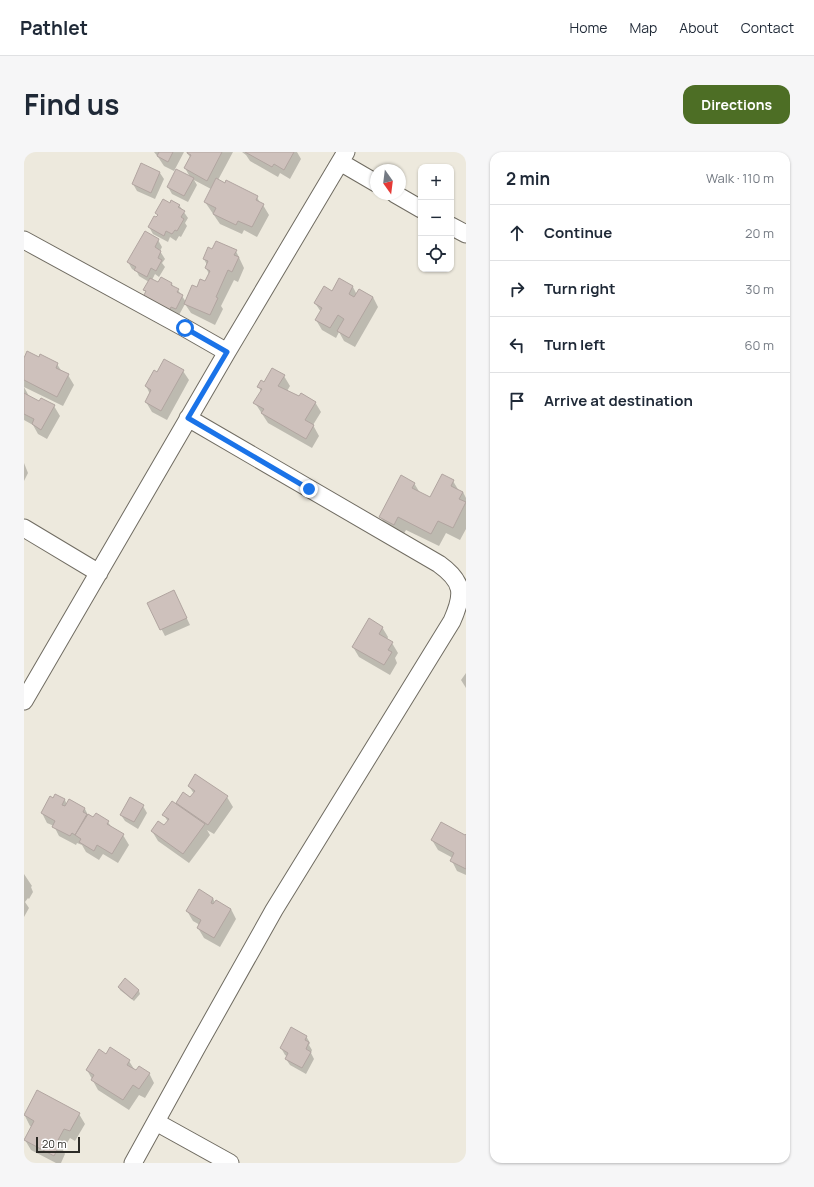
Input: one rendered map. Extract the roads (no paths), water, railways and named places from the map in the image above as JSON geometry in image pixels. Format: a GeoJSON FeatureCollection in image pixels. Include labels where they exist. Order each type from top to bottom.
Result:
{"type":"FeatureCollection","features":[{"type":"Feature","properties":{"kind":"street"},"geometry":{"type":"LineString","coordinates":[[24,701],[188,418],[343,157],[370,178]]}},
{"type":"Feature","properties":{"kind":"street"},"geometry":{"type":"LineString","coordinates":[[406,200],[418,207]]}},
{"type":"Feature","properties":{"kind":"street"},"geometry":{"type":"LineString","coordinates":[[454,228],[466,234]]}},
{"type":"Feature","properties":{"kind":"street"},"geometry":{"type":"LineString","coordinates":[[24,240],[227,352]]}},
{"type":"Feature","properties":{"kind":"street"},"geometry":{"type":"LineString","coordinates":[[133,1163],[274,910],[452,621],[459,604],[460,592],[456,581],[450,572],[439,564],[188,418]]}},
{"type":"Feature","properties":{"kind":"street"},"geometry":{"type":"LineString","coordinates":[[24,528],[99,573]]}},
{"type":"Feature","properties":{"kind":"street"},"geometry":{"type":"LineString","coordinates":[[156,1122],[230,1163]]}}]}
